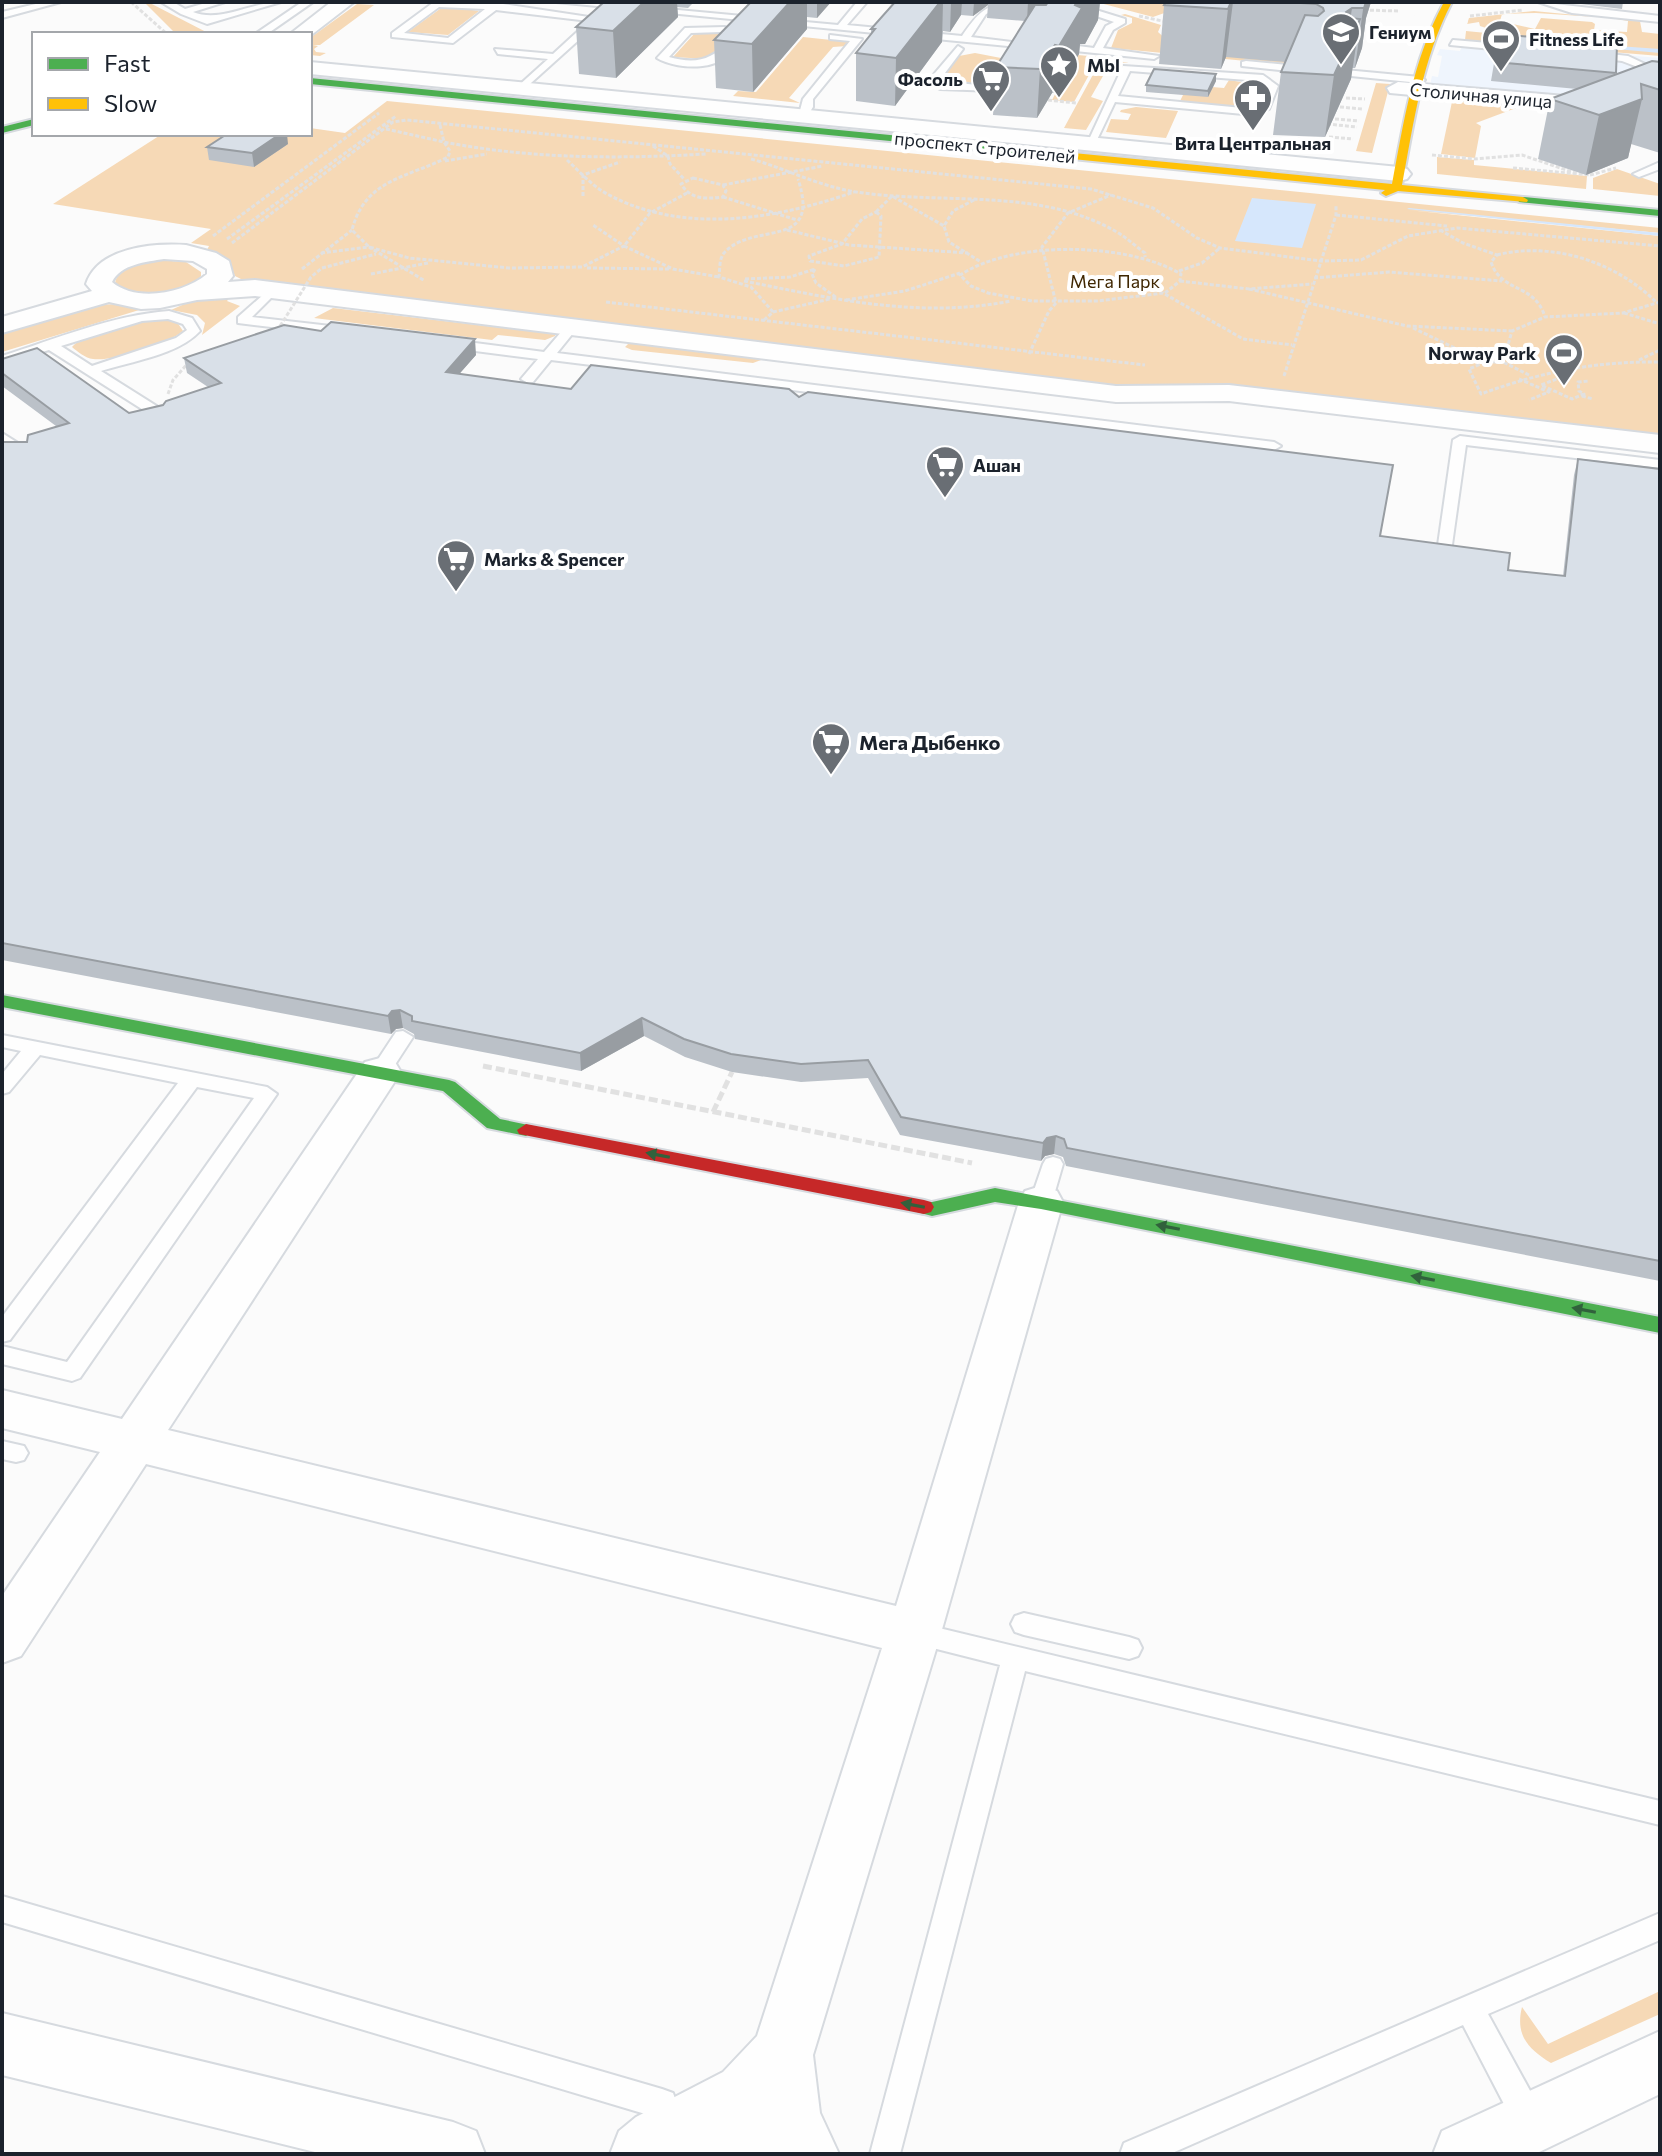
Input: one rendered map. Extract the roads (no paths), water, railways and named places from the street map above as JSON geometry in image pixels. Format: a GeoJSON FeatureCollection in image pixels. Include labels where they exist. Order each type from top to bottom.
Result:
{"type":"FeatureCollection","features":[{"type":"Feature","properties":{"kind":"street"},"geometry":{"type":"LineString","coordinates":[[303,32],[344,2]]}},
{"type":"Feature","properties":{"kind":"street"},"geometry":{"type":"LineString","coordinates":[[1409,84],[1443,50],[1435,11]]}},
{"type":"Feature","properties":{"kind":"street"},"geometry":{"type":"LineString","coordinates":[[312,68],[1090,144],[1388,183],[1409,84],[1410,40]]}},
{"type":"Feature","properties":{"kind":"street","name":"проспект Строителей"},"geometry":{"type":"LineString","coordinates":[[312,81],[1388,183],[1660,213]]}},
{"type":"Feature","properties":{"kind":"street","name":"Столичная улица"},"geometry":{"type":"LineString","coordinates":[[1409,84],[1660,111]]}},
{"type":"Feature","properties":{"kind":"street","name":"проспект Строителей"},"geometry":{"type":"LineString","coordinates":[[312,88],[1388,183],[1660,220]]}},
{"type":"Feature","properties":{"kind":"street"},"geometry":{"type":"LineString","coordinates":[[2,130],[32,122]]}},
{"type":"Feature","properties":{"kind":"street"},"geometry":{"type":"LineString","coordinates":[[109,294],[99,284],[99,279],[115,264],[151,254],[190,253],[227,261]]}},
{"type":"Feature","properties":{"kind":"street"},"geometry":{"type":"LineString","coordinates":[[227,261],[236,283],[263,290],[572,327],[821,373],[1038,406],[1116,394],[1217,392],[1660,444]]}},
{"type":"Feature","properties":{"kind":"street"},"geometry":{"type":"LineString","coordinates":[[197,292],[217,281],[227,261]]}},
{"type":"Feature","properties":{"kind":"street"},"geometry":{"type":"LineString","coordinates":[[2,325],[109,294],[149,301],[197,292],[263,290]]}},
{"type":"Feature","properties":{"kind":"street"},"geometry":{"type":"LineString","coordinates":[[2,1001],[392,1055],[449,1086],[494,1124],[932,1209],[1048,1182],[1660,1325]]}},
{"type":"Feature","properties":{"kind":"street"},"geometry":{"type":"LineString","coordinates":[[2,1640],[392,1055]]}},
{"type":"Feature","properties":{"kind":"street"},"geometry":{"type":"LineString","coordinates":[[807,2154],[789,2120],[782,2055],[914,1633],[1048,1182]]}},
{"type":"Feature","properties":{"kind":"street"},"geometry":{"type":"LineString","coordinates":[[7,1437],[134,1442],[914,1633]]}},
{"type":"Feature","properties":{"kind":"street"},"geometry":{"type":"LineString","coordinates":[[2,2044],[453,2154]]}},
{"type":"Feature","properties":{"kind":"street"},"geometry":{"type":"LineString","coordinates":[[650,2138],[745,2094],[782,2055]]}},
{"type":"Feature","properties":{"kind":"street"},"geometry":{"type":"LineString","coordinates":[[1465,2154],[1660,2062]]}},
{"type":"Feature","properties":{"kind":"street"},"geometry":{"type":"LineString","coordinates":[[650,2138],[710,2119],[752,2122],[792,2143],[801,2154]]}},
{"type":"Feature","properties":{"kind":"lane"},"geometry":{"type":"LineString","coordinates":[[2,15],[56,2]]}},
{"type":"Feature","properties":{"kind":"lane"},"geometry":{"type":"LineString","coordinates":[[166,2],[219,28]]}},
{"type":"Feature","properties":{"kind":"lane"},"geometry":{"type":"LineString","coordinates":[[184,12],[220,2]]}},
{"type":"Feature","properties":{"kind":"lane"},"geometry":{"type":"LineString","coordinates":[[207,21],[276,2]]}},
{"type":"Feature","properties":{"kind":"lane"},"geometry":{"type":"LineString","coordinates":[[263,32],[308,2]]}},
{"type":"Feature","properties":{"kind":"lane"},"geometry":{"type":"LineString","coordinates":[[561,2],[1041,46]]}},
{"type":"Feature","properties":{"kind":"lane"},"geometry":{"type":"LineString","coordinates":[[841,27],[862,2]]}},
{"type":"Feature","properties":{"kind":"lane"},"geometry":{"type":"LineString","coordinates":[[965,38],[983,12],[1010,2]]}},
{"type":"Feature","properties":{"kind":"lane"},"geometry":{"type":"LineString","coordinates":[[1543,2],[1572,10],[1660,19]]}},
{"type":"Feature","properties":{"kind":"lane"},"geometry":{"type":"LineString","coordinates":[[711,16],[723,3]]}},
{"type":"Feature","properties":{"kind":"lane"},"geometry":{"type":"LineString","coordinates":[[1047,13],[1065,3],[1122,21],[1109,28],[1097,51]]}},
{"type":"Feature","properties":{"kind":"lane"},"geometry":{"type":"LineString","coordinates":[[493,7],[450,41],[395,35],[437,4],[493,7],[597,19],[521,89]]}},
{"type":"Feature","properties":{"kind":"lane"},"geometry":{"type":"LineString","coordinates":[[1542,14],[1604,20],[1606,14]]}},
{"type":"Feature","properties":{"kind":"lane"},"geometry":{"type":"LineString","coordinates":[[537,18],[594,23]]}},
{"type":"Feature","properties":{"kind":"lane"},"geometry":{"type":"LineString","coordinates":[[731,30],[688,30],[662,58],[707,65],[718,61],[744,31],[857,39],[1004,53],[1010,57],[990,89],[940,86],[933,82],[958,49]]}},
{"type":"Feature","properties":{"kind":"lane"},"geometry":{"type":"LineString","coordinates":[[1020,43],[1028,30]]}},
{"type":"Feature","properties":{"kind":"lane"},"geometry":{"type":"LineString","coordinates":[[802,116],[808,107],[808,99],[857,39]]}},
{"type":"Feature","properties":{"kind":"lane"},"geometry":{"type":"LineString","coordinates":[[1078,49],[1159,57]]}},
{"type":"Feature","properties":{"kind":"lane"},"geometry":{"type":"LineString","coordinates":[[1443,50],[1542,51]]}},
{"type":"Feature","properties":{"kind":"lane"},"geometry":{"type":"LineString","coordinates":[[1443,50],[1495,57]]}},
{"type":"Feature","properties":{"kind":"lane"},"geometry":{"type":"LineString","coordinates":[[498,51],[556,57]]}},
{"type":"Feature","properties":{"kind":"lane"},"geometry":{"type":"LineString","coordinates":[[1573,53],[1624,58],[1653,70]]}},
{"type":"Feature","properties":{"kind":"lane"},"geometry":{"type":"LineString","coordinates":[[1235,63],[1308,70]]}},
{"type":"Feature","properties":{"kind":"lane"},"geometry":{"type":"LineString","coordinates":[[1090,144],[1127,68],[1263,78],[1273,86],[1265,107],[1259,111],[1112,99]]}},
{"type":"Feature","properties":{"kind":"lane"},"geometry":{"type":"LineString","coordinates":[[1345,73],[1409,84]]}},
{"type":"Feature","properties":{"kind":"lane"},"geometry":{"type":"LineString","coordinates":[[1159,103],[1166,88]]}},
{"type":"Feature","properties":{"kind":"lane"},"geometry":{"type":"LineString","coordinates":[[1639,174],[1660,165]]}},
{"type":"Feature","properties":{"kind":"lane"},"geometry":{"type":"LineString","coordinates":[[263,290],[242,320],[365,334]]}},
{"type":"Feature","properties":{"kind":"lane"},"geometry":{"type":"LineString","coordinates":[[2,360],[141,317],[169,315],[188,321],[194,331],[181,341],[92,370]]}},
{"type":"Feature","properties":{"kind":"lane"},"geometry":{"type":"LineString","coordinates":[[528,379],[572,327]]}},
{"type":"Feature","properties":{"kind":"lane"},"geometry":{"type":"LineString","coordinates":[[441,343],[548,356],[821,373]]}},
{"type":"Feature","properties":{"kind":"lane"},"geometry":{"type":"LineString","coordinates":[[49,344],[161,415]]}},
{"type":"Feature","properties":{"kind":"lane"},"geometry":{"type":"LineString","coordinates":[[799,406],[821,373]]}},
{"type":"Feature","properties":{"kind":"lane"},"geometry":{"type":"LineString","coordinates":[[1038,406],[1274,446]]}},
{"type":"Feature","properties":{"kind":"lane"},"geometry":{"type":"LineString","coordinates":[[2,437],[24,453]]}},
{"type":"Feature","properties":{"kind":"lane"},"geometry":{"type":"LineString","coordinates":[[1444,552],[1460,440],[1660,464]]}},
{"type":"Feature","properties":{"kind":"lane"},"geometry":{"type":"LineString","coordinates":[[2,1041],[267,1094],[72,1372],[2,1355]]}},
{"type":"Feature","properties":{"kind":"lane"},"geometry":{"type":"LineString","coordinates":[[2,1087],[35,1048]]}},
{"type":"Feature","properties":{"kind":"lane"},"geometry":{"type":"LineString","coordinates":[[2,1334],[192,1079]]}},
{"type":"Feature","properties":{"kind":"lane"},"geometry":{"type":"LineString","coordinates":[[1024,1624],[1129,1648]]}},
{"type":"Feature","properties":{"kind":"lane"},"geometry":{"type":"LineString","coordinates":[[914,1633],[1660,1813]]}},
{"type":"Feature","properties":{"kind":"lane"},"geometry":{"type":"LineString","coordinates":[[885,2154],[1015,1658]]}},
{"type":"Feature","properties":{"kind":"lane"},"geometry":{"type":"LineString","coordinates":[[2,1909],[650,2138]]}},
{"type":"Feature","properties":{"kind":"lane"},"geometry":{"type":"LineString","coordinates":[[1135,2154],[1660,1926]]}},
{"type":"Feature","properties":{"kind":"lane"},"geometry":{"type":"LineString","coordinates":[[1469,2008],[1531,2124]]}},
{"type":"Feature","properties":{"kind":"water"},"geometry":{"type":"Polygon","coordinates":[[[1252,198],[1316,204],[1302,248],[1235,241],[1252,198]]]}},
{"type":"Feature","properties":{"kind":"water"},"geometry":{"type":"Polygon","coordinates":[[[1407,209],[1660,233],[1660,236],[1407,209]]]}},
{"type":"Feature","properties":{"kind":"waterway"},"geometry":{"type":"LineString","coordinates":[[1605,46],[1660,51]]}},
{"type":"Feature","properties":{"kind":"place","name":"Гениум"},"geometry":{"type":"Point","coordinates":[1341,66]}},
{"type":"Feature","properties":{"kind":"place","name":"Fitness Life"},"geometry":{"type":"Point","coordinates":[1501,73]}},
{"type":"Feature","properties":{"kind":"place","name":"Mbl"},"geometry":{"type":"Point","coordinates":[1059,99]}},
{"type":"Feature","properties":{"kind":"place","name":"Фасоль"},"geometry":{"type":"Point","coordinates":[991,113]}},
{"type":"Feature","properties":{"kind":"place","name":"Вита Центральная"},"geometry":{"type":"Point","coordinates":[1253,132]}},
{"type":"Feature","properties":{"kind":"place","name":"Norway Park"},"geometry":{"type":"Point","coordinates":[1564,387]}},
{"type":"Feature","properties":{"kind":"place","name":"Ашан"},"geometry":{"type":"Point","coordinates":[945,499]}},
{"type":"Feature","properties":{"kind":"place","name":"Marks & Spencer"},"geometry":{"type":"Point","coordinates":[456,593]}},
{"type":"Feature","properties":{"kind":"place","name":"Мега Дыбенко"},"geometry":{"type":"Point","coordinates":[831,776]}},
{"type":"Feature","properties":{"kind":"park label","name":"Мега Парк"},"geometry":{"type":"Point","coordinates":[1115,281]}}]}
